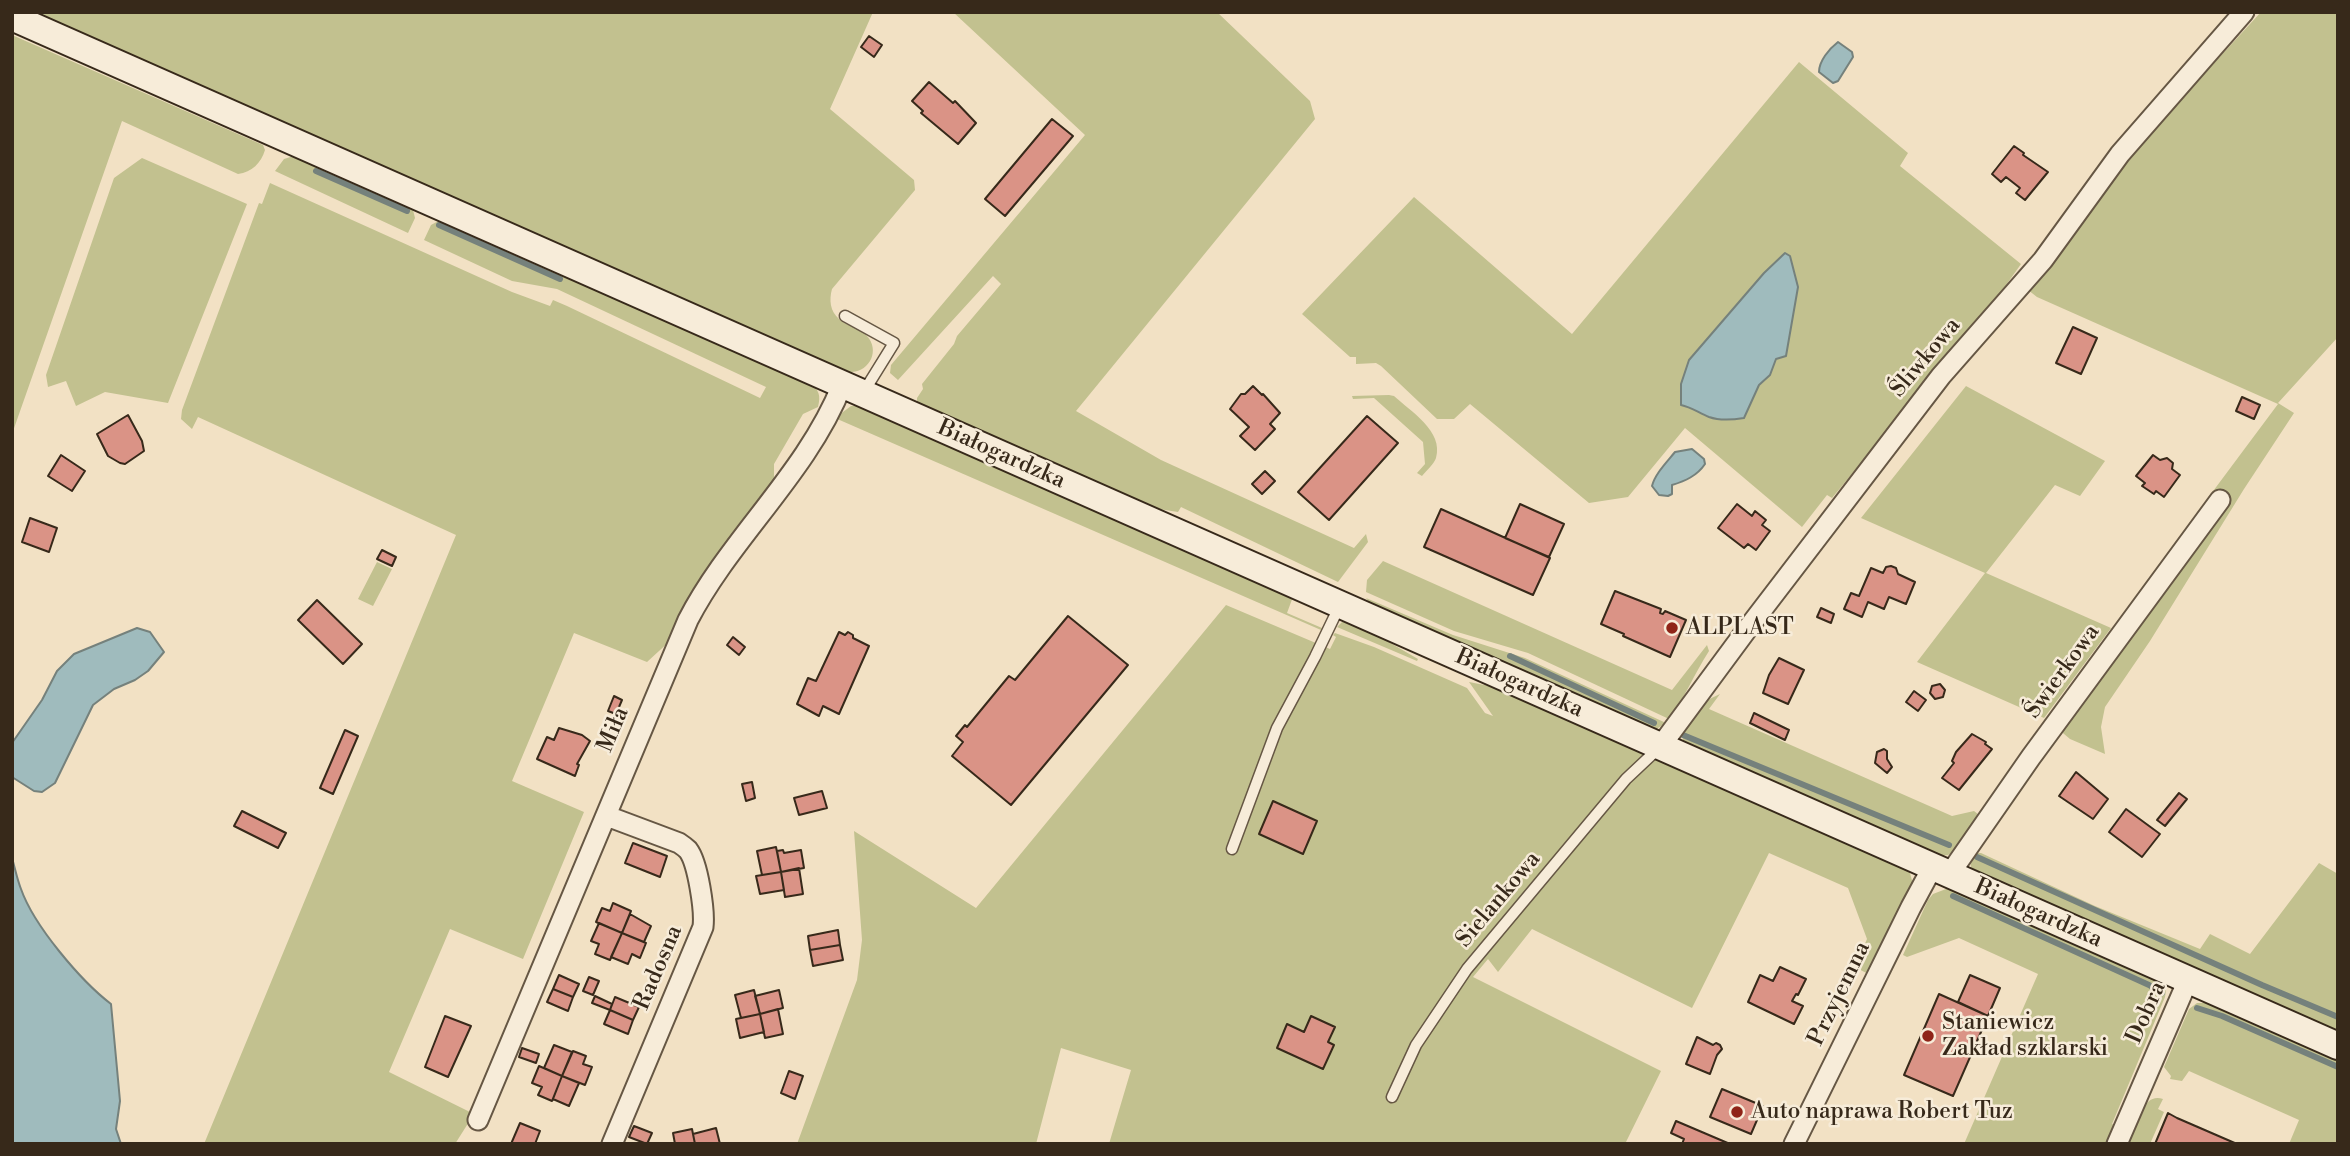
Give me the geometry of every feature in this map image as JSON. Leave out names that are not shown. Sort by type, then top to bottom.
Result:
[{"type":"main road","name":"Białogardzka","points":[[12,17],[2338,1046]]},
{"type":"street","name":"Śliwkowa","points":[[1660,747],[1941,376],[2043,260],[2120,154],[2244,12]]},
{"type":"street","name":"Miła","points":[[478,1120],[672,657],[703,592],[853,389]]},
{"type":"street","name":"Świerkowa","points":[[1940,871],[2031,757],[2220,500]]},
{"type":"street","name":"Radosna","points":[[607,816],[679,843],[688,850],[693,861],[704,917],[703,927],[612,1144]]},
{"type":"street","name":"Przyjemna","points":[[1794,1144],[1911,906],[1940,871]]},
{"type":"street","name":"Dobra","points":[[2117,1144],[2188,980]]},
{"type":"lane","points":[[845,316],[894,343],[853,389]]},
{"type":"lane","points":[[1231,849],[1277,728],[1340,604]]},
{"type":"lane","name":"Sielankowa","points":[[1392,1097],[1416,1045],[1466,969],[1626,779],[1660,747]]},
{"type":"shaded area","points":[[26,12],[873,12],[830,109],[914,180],[915,190],[832,289],[832,309],[842,322],[867,336],[873,347],[871,359],[858,371],[836,371]]},
{"type":"shaded area","points":[[953,12],[1217,12],[1310,101],[1315,119],[1076,411],[1161,460],[1354,548],[1366,534],[1368,542],[1338,582],[1181,507],[1178,512],[1140,506],[917,404],[917,398],[923,389],[922,384],[954,344],[957,336],[1001,284],[993,276],[898,380],[890,373],[891,365],[1085,135]]},
{"type":"shaded area","points":[[2261,12],[2338,12],[2338,337],[2278,403],[2294,413],[2150,641],[2105,707],[2101,727],[2105,754],[2070,739],[2057,728],[2200,518],[2196,514],[2278,404],[2037,297],[2028,290],[2125,160]]},
{"type":"shaded area","points":[[12,35],[263,145],[265,150],[255,166],[238,174],[122,121],[12,434]]},
{"type":"shaded area","points":[[1799,62],[1908,153],[1900,166],[2021,264],[1994,302],[1832,498],[1827,495],[1802,527],[1685,428],[1628,497],[1589,503],[1470,404],[1454,419],[1437,419],[1381,366],[1376,363],[1356,364],[1356,357],[1350,357],[1302,314],[1414,197],[1572,334]]},
{"type":"shaded area","points":[[297,155],[411,202],[415,218],[408,233],[275,171],[284,159]]},
{"type":"shaded area","points":[[142,158],[247,204],[168,403],[105,392],[76,406],[66,381],[48,387],[46,375],[114,178]]},
{"type":"shaded area","points":[[270,183],[512,292],[550,306],[553,300],[567,306],[760,398],[766,387],[557,289],[512,281],[424,240],[431,225],[442,219],[810,383],[819,396],[818,407],[803,414],[774,464],[774,483],[762,500],[759,498],[696,587],[671,640],[647,662],[574,633],[512,781],[584,812],[523,959],[450,929],[389,1072],[474,1114],[455,1144],[204,1144],[456,535],[198,417],[192,429],[181,419],[182,410],[259,203],[262,204]]},
{"type":"shaded area","points":[[1966,386],[2105,461],[2080,496],[2055,485],[1986,573],[2111,628],[2044,718],[1917,662],[1985,573],[1861,518]]},
{"type":"shaded area","points":[[1352,396],[1394,396],[1424,422],[1435,439],[1436,458],[1422,476],[1417,473],[1425,464],[1423,442],[1374,398],[1353,399]]},
{"type":"shaded area","points":[[851,406],[860,406],[1294,594],[1287,613],[1322,628],[1321,630],[835,418]]},
{"type":"shaded area","points":[[1383,561],[1672,690],[1707,645],[1709,651],[1669,719],[1528,653],[1454,631],[1366,592],[1367,580]]},
{"type":"shaded area","points":[[377,562],[392,569],[373,606],[358,599]]},
{"type":"shaded area","points":[[1366,598],[1453,635],[1525,658],[1666,723],[1655,730],[1375,610]]},
{"type":"shaded area","points":[[1226,605],[1330,649],[1336,637],[1333,635],[1335,633],[1374,647],[1467,688],[1485,713],[1493,716],[1469,682],[1510,690],[1908,866],[1913,884],[1870,975],[1855,967],[1867,939],[1848,888],[1769,853],[1692,1008],[1532,929],[1498,972],[1488,959],[1473,977],[1661,1071],[1625,1144],[1109,1144],[1131,1070],[1061,1048],[1036,1144],[797,1144],[857,980],[862,940],[854,831],[976,908]]},
{"type":"shaded area","points":[[1349,619],[1418,659],[1417,661],[1337,627]]},
{"type":"shaded area","points":[[1720,694],[1709,709],[1952,816],[1974,811],[1979,815],[1954,851],[1940,856],[1689,749],[1683,740],[1682,730],[1699,704]]},
{"type":"shaded area","points":[[1975,853],[1981,853],[2095,906],[2200,949],[2210,934],[2250,954],[2319,863],[2338,874],[2338,1036],[1972,870],[1969,859]]},
{"type":"shaded area","points":[[1955,889],[2159,977],[2158,981],[2166,990],[2165,997],[2112,1124],[2133,1133],[2147,1103],[2157,1098],[2163,1099],[2158,1109],[2164,1112],[2150,1144],[1964,1144],[2038,974],[1959,938],[1907,957],[1903,955],[1928,900],[1933,894]]},
{"type":"shaded area","points":[[2209,999],[2338,1056],[2338,1144],[2289,1144],[2299,1120],[2189,1071],[2182,1081],[2170,1079],[2171,1076],[2164,1067],[2189,1009],[2197,1003],[2208,1003]]},
{"type":"water","points":[[1838,42],[1852,52],[1853,57],[1838,81],[1833,83],[1819,72],[1819,68],[1825,55]]},
{"type":"water","points":[[1785,253],[1790,256],[1798,287],[1786,356],[1776,359],[1770,375],[1759,385],[1744,418],[1713,418],[1681,405],[1681,384],[1689,360],[1764,273]]},
{"type":"water","points":[[1692,449],[1704,459],[1705,464],[1698,472],[1672,485],[1672,494],[1659,495],[1652,486],[1661,469],[1675,452]]},
{"type":"water","points":[[137,628],[150,632],[164,652],[148,671],[114,689],[93,705],[55,783],[42,792],[34,791],[12,777],[12,743],[42,700],[57,671],[74,654]]},
{"type":"water","points":[[12,858],[27,904],[47,936],[73,967],[111,1004],[120,1101],[116,1129],[121,1144],[12,1144]]},
{"type":"building","points":[[869,36],[882,45],[874,57],[861,47]]},
{"type":"building","points":[[929,82],[953,103],[955,101],[976,123],[958,144],[921,113],[923,111],[912,101]]},
{"type":"building","points":[[1052,119],[1073,136],[1005,216],[985,199]]},
{"type":"building","points":[[2014,146],[2048,172],[2025,200],[2016,193],[2020,188],[2006,177],[2001,182],[1992,174]]},
{"type":"building","points":[[2073,327],[2097,338],[2081,374],[2056,363]]},
{"type":"building","points":[[1253,386],[1280,413],[1270,424],[1275,429],[1255,450],[1240,436],[1249,427],[1230,409],[1241,394],[1245,394]]},
{"type":"building","points":[[2242,397],[2260,405],[2254,419],[2236,411]]},
{"type":"building","points":[[128,415],[142,441],[144,451],[125,464],[108,456],[97,434]]},
{"type":"building","points":[[1367,416],[1398,443],[1329,520],[1298,492]]},
{"type":"building","points":[[61,455],[85,471],[72,491],[48,476]]},
{"type":"building","points":[[2153,455],[2160,460],[2167,458],[2173,463],[2172,469],[2180,475],[2164,497],[2142,486],[2145,483],[2136,476]]},
{"type":"building","points":[[1265,471],[1275,481],[1262,494],[1252,484]]},
{"type":"building","points":[[1520,504],[1564,524],[1549,557],[1505,538]]},
{"type":"building","points":[[1737,504],[1752,516],[1755,511],[1766,520],[1762,525],[1770,531],[1756,550],[1748,544],[1744,548],[1718,528]]},
{"type":"building","points":[[1441,509],[1550,558],[1533,595],[1424,547]]},
{"type":"building","points":[[30,518],[57,528],[49,552],[22,542]]},
{"type":"building","points":[[382,550],[396,557],[392,566],[377,559]]},
{"type":"building","points":[[1886,567],[1896,568],[1898,574],[1915,582],[1906,604],[1889,597],[1884,609],[1868,602],[1862,617],[1844,609],[1851,593],[1859,596],[1871,568],[1883,573]]},
{"type":"building","points":[[1615,591],[1661,609],[1660,613],[1665,611],[1686,620],[1670,657],[1601,624]]},
{"type":"building","points":[[317,600],[362,644],[343,664],[298,620]]},
{"type":"building","points":[[1821,608],[1834,614],[1831,623],[1817,617]]},
{"type":"building","points":[[1068,616],[1128,665],[1011,805],[952,756],[963,742],[956,736],[965,725],[967,727],[1009,676],[1015,680]]},
{"type":"building","points":[[839,632],[845,635],[848,632],[853,638],[869,646],[839,714],[823,706],[819,716],[797,704],[808,678],[816,681]]},
{"type":"building","points":[[733,637],[745,647],[739,655],[727,645]]},
{"type":"building","points":[[1779,658],[1804,670],[1788,704],[1763,693]]},
{"type":"building","points":[[1940,684],[1945,690],[1943,697],[1935,699],[1930,693],[1932,686]]},
{"type":"building","points":[[1914,691],[1926,700],[1918,711],[1906,702]]},
{"type":"building","points":[[614,696],[622,700],[616,714],[608,711]]},
{"type":"building","points":[[1754,713],[1789,730],[1785,740],[1750,723]]},
{"type":"building","points":[[559,728],[582,735],[590,741],[577,764],[579,765],[575,776],[537,759],[547,737],[554,740]]},
{"type":"building","points":[[345,730],[358,736],[333,794],[320,788]]},
{"type":"building","points":[[1972,734],[1992,749],[1959,790],[1942,778],[1954,763],[1952,761],[1956,752]]},
{"type":"building","points":[[1884,749],[1892,767],[1887,773],[1875,763],[1877,752]]},
{"type":"building","points":[[2076,772],[2108,799],[2093,819],[2059,796]]},
{"type":"building","points":[[752,782],[755,798],[746,801],[742,784]]},
{"type":"building","points":[[822,791],[827,808],[799,815],[794,798]]},
{"type":"building","points":[[2179,793],[2187,799],[2165,826],[2157,820]]},
{"type":"building","points":[[1273,801],[1317,821],[1303,854],[1259,834]]},
{"type":"building","points":[[2126,809],[2160,834],[2142,857],[2109,832]]},
{"type":"building","points":[[242,811],[286,833],[278,848],[234,826]]},
{"type":"building","points":[[633,843],[667,856],[660,877],[625,863]]},
{"type":"building","points":[[776,847],[781,872],[762,875],[757,851]]},
{"type":"building","points":[[783,850],[784,853],[801,850],[804,868],[781,872],[777,851]]},
{"type":"building","points":[[799,868],[803,894],[785,897],[781,872]]},
{"type":"building","points":[[781,872],[784,890],[760,894],[756,876]]},
{"type":"building","points":[[613,903],[631,911],[622,933],[596,922],[602,908],[610,911]]},
{"type":"building","points":[[630,914],[651,926],[644,942],[622,933]]},
{"type":"building","points":[[599,923],[622,933],[610,960],[595,954],[599,944],[591,941]]},
{"type":"building","points":[[838,930],[840,945],[810,950],[808,936]]},
{"type":"building","points":[[622,933],[646,943],[640,958],[632,954],[628,964],[611,957]]},
{"type":"building","points":[[840,945],[843,960],[813,966],[810,950]]},
{"type":"building","points":[[1780,967],[1806,979],[1792,1001],[1803,1006],[1794,1024],[1748,1002],[1760,975],[1773,981]]},
{"type":"building","points":[[559,975],[579,984],[573,997],[553,989]]},
{"type":"building","points":[[1970,975],[2000,988],[1988,1016],[1958,1002]]},
{"type":"building","points":[[589,977],[599,981],[593,995],[583,991]]},
{"type":"building","points":[[553,989],[573,997],[568,1011],[547,1002]]},
{"type":"building","points":[[754,990],[760,1014],[741,1018],[735,995]]},
{"type":"building","points":[[779,990],[783,1008],[760,1014],[755,996]]},
{"type":"building","points":[[1939,994],[1988,1016],[1953,1096],[1904,1075]]},
{"type":"building","points":[[595,996],[612,1004],[610,1010],[592,1003]]},
{"type":"building","points":[[615,997],[639,1007],[633,1020],[610,1010]]},
{"type":"building","points":[[778,1009],[783,1034],[765,1038],[760,1014]]},
{"type":"building","points":[[610,1010],[633,1020],[628,1034],[604,1024]]},
{"type":"building","points":[[760,1014],[764,1032],[740,1038],[736,1019]]},
{"type":"building","points":[[445,1016],[471,1026],[448,1077],[425,1067]]},
{"type":"building","points":[[1311,1016],[1335,1027],[1328,1042],[1334,1045],[1323,1069],[1277,1048],[1287,1024],[1304,1032]]},
{"type":"building","points":[[1697,1037],[1713,1045],[1716,1043],[1722,1049],[1710,1074],[1686,1064]]},
{"type":"building","points":[[554,1045],[572,1052],[562,1076],[544,1068]]},
{"type":"building","points":[[522,1048],[539,1054],[536,1063],[519,1057]]},
{"type":"building","points":[[573,1051],[586,1056],[583,1064],[592,1067],[585,1085],[562,1076]]},
{"type":"building","points":[[539,1066],[562,1076],[552,1101],[538,1095],[542,1087],[532,1083]]},
{"type":"building","points":[[789,1071],[803,1076],[795,1099],[781,1093]]},
{"type":"building","points":[[562,1076],[579,1083],[569,1106],[553,1099]]},
{"type":"building","name":"Auto naprawa Robert Tuz","points":[[1722,1089],[1763,1106],[1751,1134],[1710,1117]]},
{"type":"building","points":[[2168,1113],[2177,1118],[2237,1144],[2155,1144]]},
{"type":"building","points":[[1676,1121],[1730,1144],[1682,1144],[1684,1139],[1671,1133]]},
{"type":"building","points":[[520,1123],[540,1131],[535,1144],[511,1144]]},
{"type":"building","points":[[634,1126],[652,1133],[647,1144],[629,1137]]},
{"type":"building","points":[[716,1128],[720,1144],[695,1144],[693,1134]]},
{"type":"building","points":[[692,1129],[695,1144],[675,1144],[673,1133]]},
{"type":"waterway","points":[[316,171],[407,211]]},
{"type":"waterway","points":[[439,225],[560,279]]},
{"type":"waterway","points":[[1510,656],[1654,723]]},
{"type":"waterway","points":[[1683,735],[1949,845]]},
{"type":"waterway","points":[[1977,857],[2338,1017]]},
{"type":"waterway","points":[[1953,896],[2162,993]]},
{"type":"waterway","points":[[2197,1008],[2222,1016],[2338,1067]]},
{"type":"place","name":"ALPLAST","points":[[1672,628]]},
{"type":"place","name":"Staniewicz Zakład szklarski","points":[[1928,1036]]},
{"type":"place","name":"Auto naprawa Robert Tuz","points":[[1737,1112]]}]
